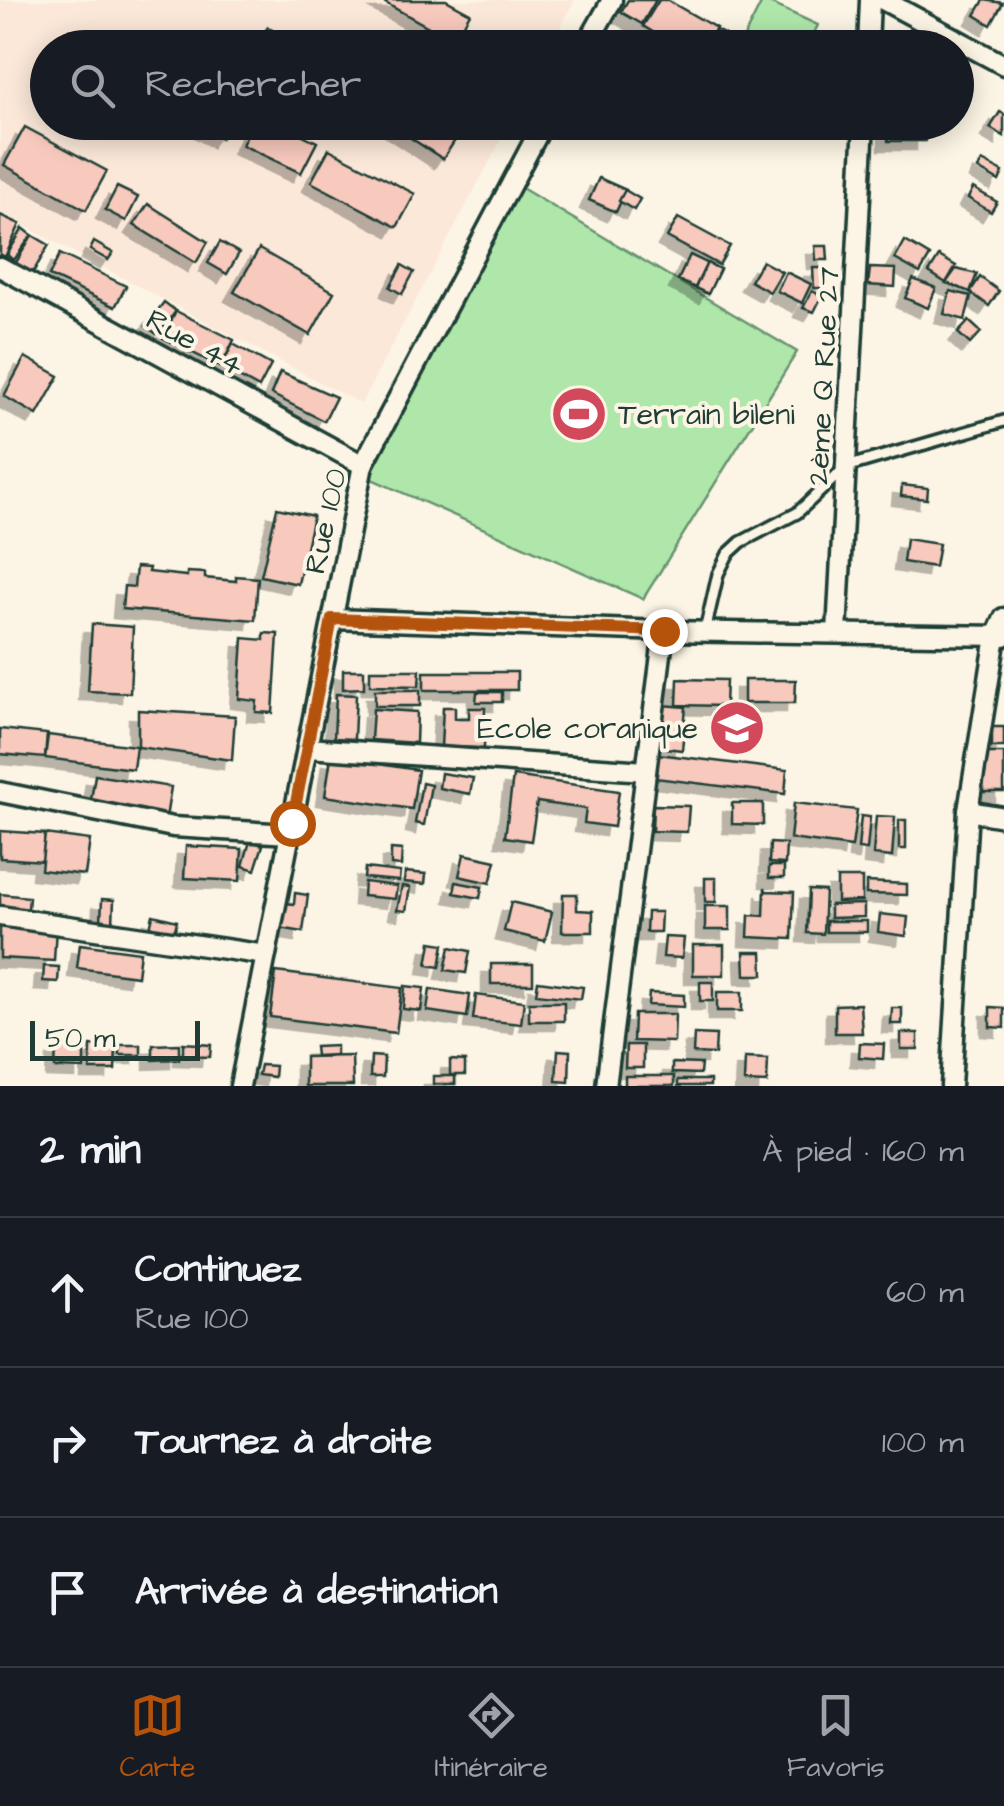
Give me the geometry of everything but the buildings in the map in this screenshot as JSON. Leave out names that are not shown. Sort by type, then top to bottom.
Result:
[{"type":"street","points":[[595,30],[612,0]]},
{"type":"street","points":[[869,30],[870,0]]},
{"type":"street","points":[[883,0],[939,30]]},
{"type":"street","points":[[974,49],[1004,65]]},
{"type":"street","name":"Rue 100","points":[[240,1086],[363,465],[535,140]]},
{"type":"street","name":"2ème Q Rue 27","points":[[838,633],[863,140]]},
{"type":"street","name":"Rue 44","points":[[0,267],[363,465]]},
{"type":"street","points":[[951,1086],[968,812],[1004,618]]},
{"type":"street","points":[[332,619],[664,631],[1000,636]]},
{"type":"street","points":[[606,1086],[664,631]]},
{"type":"street","points":[[307,748],[646,771]]},
{"type":"street","points":[[0,792],[173,827],[290,834]]},
{"type":"street","points":[[968,812],[1004,817]]},
{"type":"street","points":[[0,916],[266,955]]},
{"type":"lane","points":[[705,631],[718,574],[728,554],[741,542],[797,512],[846,467],[1004,421]]},
{"type":"shaded area","points":[[0,0],[575,0],[559,30],[30,30],[30,140],[501,140],[361,404],[0,213]]},
{"type":"green space","points":[[763,0],[818,25],[816,30],[748,30]]},
{"type":"green space","name":"Terrain bileni","points":[[520,187],[797,352],[643,599],[367,477]]},
{"type":"place","name":"Terrain bileni","points":[[579,414]]},
{"type":"place","name":"Ecole coranique","points":[[737,728]]},
{"type":"route","points":[[292,823],[332,619],[664,631]]}]
